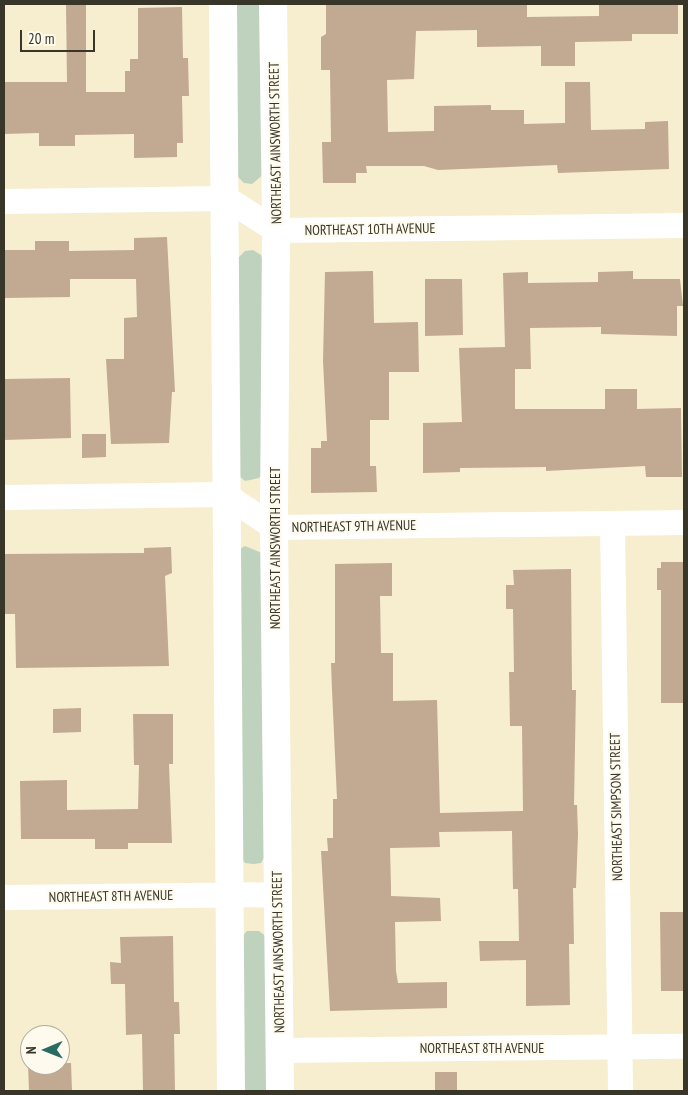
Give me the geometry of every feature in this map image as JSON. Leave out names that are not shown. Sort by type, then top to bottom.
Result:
[{"type":"street","points":[[224,4],[226,198],[224,494],[231,1091]]},
{"type":"street","name":"NORTHEAST AINSWORTH STREET","points":[[273,4],[276,230],[274,527],[280,1091]]},
{"type":"street","points":[[4,201],[226,198],[276,230]]},
{"type":"street","name":"NORTHEAST 10TH AVENUE","points":[[276,230],[684,225]]},
{"type":"street","points":[[4,497],[224,494]]},
{"type":"street","name":"NORTHEAST 9TH AVENUE","points":[[224,494],[274,527],[684,522]]},
{"type":"street","name":"NORTHEAST SIMPSON STREET","points":[[612,523],[620,1091]]},
{"type":"street","name":"NORTHEAST 8TH AVENUE","points":[[4,897],[278,894]]},
{"type":"street","name":"NORTHEAST 8TH AVENUE","points":[[280,1050],[684,1046]]},
{"type":"green space","points":[[235,4],[262,4],[264,174],[252,184],[244,183],[238,177],[237,168]]},
{"type":"green space","points":[[253,250],[261,255],[263,262],[264,470],[259,478],[245,481],[238,475],[235,261],[245,251]]},
{"type":"green space","points":[[245,546],[262,553],[266,854],[261,863],[253,864],[245,863],[239,855],[238,550]]},
{"type":"green space","points":[[247,931],[259,931],[267,937],[268,1091],[241,1091],[240,939]]},
{"type":"building","points":[[66,4],[86,4],[86,92],[125,92],[125,71],[130,71],[130,59],[138,59],[138,8],[182,7],[183,58],[188,58],[189,96],[182,96],[183,143],[177,143],[177,157],[134,158],[134,134],[75,135],[75,146],[39,146],[39,133],[4,134],[4,82],[67,82]]},
{"type":"building","points":[[326,4],[527,4],[527,17],[599,16],[599,4],[678,4],[678,34],[632,34],[632,41],[575,42],[575,66],[541,66],[541,46],[477,47],[477,30],[416,31],[414,79],[387,80],[388,132],[434,131],[434,106],[491,105],[491,110],[524,110],[524,124],[565,123],[565,82],[590,82],[591,130],[645,129],[645,122],[668,121],[669,169],[558,173],[557,165],[438,170],[424,166],[366,166],[367,173],[356,173],[356,183],[323,183],[322,142],[331,142],[330,70],[321,70],[321,37],[326,34]]},
{"type":"building","points":[[167,237],[175,392],[172,392],[169,443],[111,444],[106,359],[124,359],[124,318],[137,317],[136,279],[70,279],[70,297],[4,298],[4,250],[35,250],[35,241],[69,241],[69,251],[134,250],[134,238]]},
{"type":"building","points":[[373,271],[374,323],[418,322],[419,372],[389,372],[389,420],[370,420],[370,466],[376,466],[377,492],[311,493],[311,448],[321,448],[321,441],[327,441],[323,361],[325,272]]},
{"type":"building","points":[[633,271],[633,279],[680,279],[683,306],[677,306],[677,336],[601,334],[601,327],[530,328],[531,369],[515,369],[515,409],[605,409],[605,389],[637,389],[637,409],[681,408],[682,477],[646,477],[645,466],[546,471],[546,467],[460,468],[460,472],[423,473],[423,423],[462,422],[459,348],[505,347],[503,273],[528,272],[528,283],[598,282],[598,272]]},
{"type":"building","points":[[425,279],[462,279],[463,335],[425,336]]},
{"type":"building","points":[[70,378],[71,438],[4,440],[4,379]]},
{"type":"building","points":[[82,434],[106,434],[106,457],[82,458]]},
{"type":"building","points":[[171,547],[172,573],[165,576],[169,666],[16,668],[15,614],[4,614],[4,554],[144,553],[144,548]]},
{"type":"building","points":[[661,562],[684,562],[684,703],[661,703],[661,590],[657,590],[657,568],[661,568]]},
{"type":"building","points":[[392,563],[392,596],[380,596],[381,653],[393,653],[393,701],[437,700],[440,813],[523,811],[522,726],[510,726],[509,672],[514,672],[513,609],[506,609],[506,585],[514,585],[513,570],[571,569],[572,690],[576,690],[574,805],[577,805],[578,834],[576,888],[573,888],[574,944],[569,944],[570,1005],[526,1006],[526,960],[480,961],[479,941],[519,941],[518,889],[513,889],[512,831],[439,832],[440,847],[390,848],[391,896],[440,898],[441,921],[395,922],[396,971],[398,983],[447,982],[447,1008],[330,1011],[321,851],[328,851],[327,838],[333,838],[333,799],[337,799],[331,663],[335,663],[335,564]]},
{"type":"building","points":[[81,708],[81,732],[53,733],[53,709]]},
{"type":"building","points":[[133,714],[173,714],[173,764],[169,764],[172,843],[128,843],[128,849],[95,849],[95,839],[21,839],[20,781],[67,780],[67,810],[138,809],[139,765],[134,765]]},
{"type":"building","points":[[660,912],[684,912],[684,991],[661,991]]},
{"type":"building","points":[[173,936],[174,1002],[179,1002],[180,1034],[174,1034],[175,1091],[143,1091],[142,1034],[126,1035],[125,984],[111,984],[110,962],[121,963],[120,937]]},
{"type":"building","points":[[70,1063],[72,1091],[29,1091],[28,1075],[70,1075]]},
{"type":"building","points":[[435,1072],[457,1072],[457,1091],[435,1091]]}]
